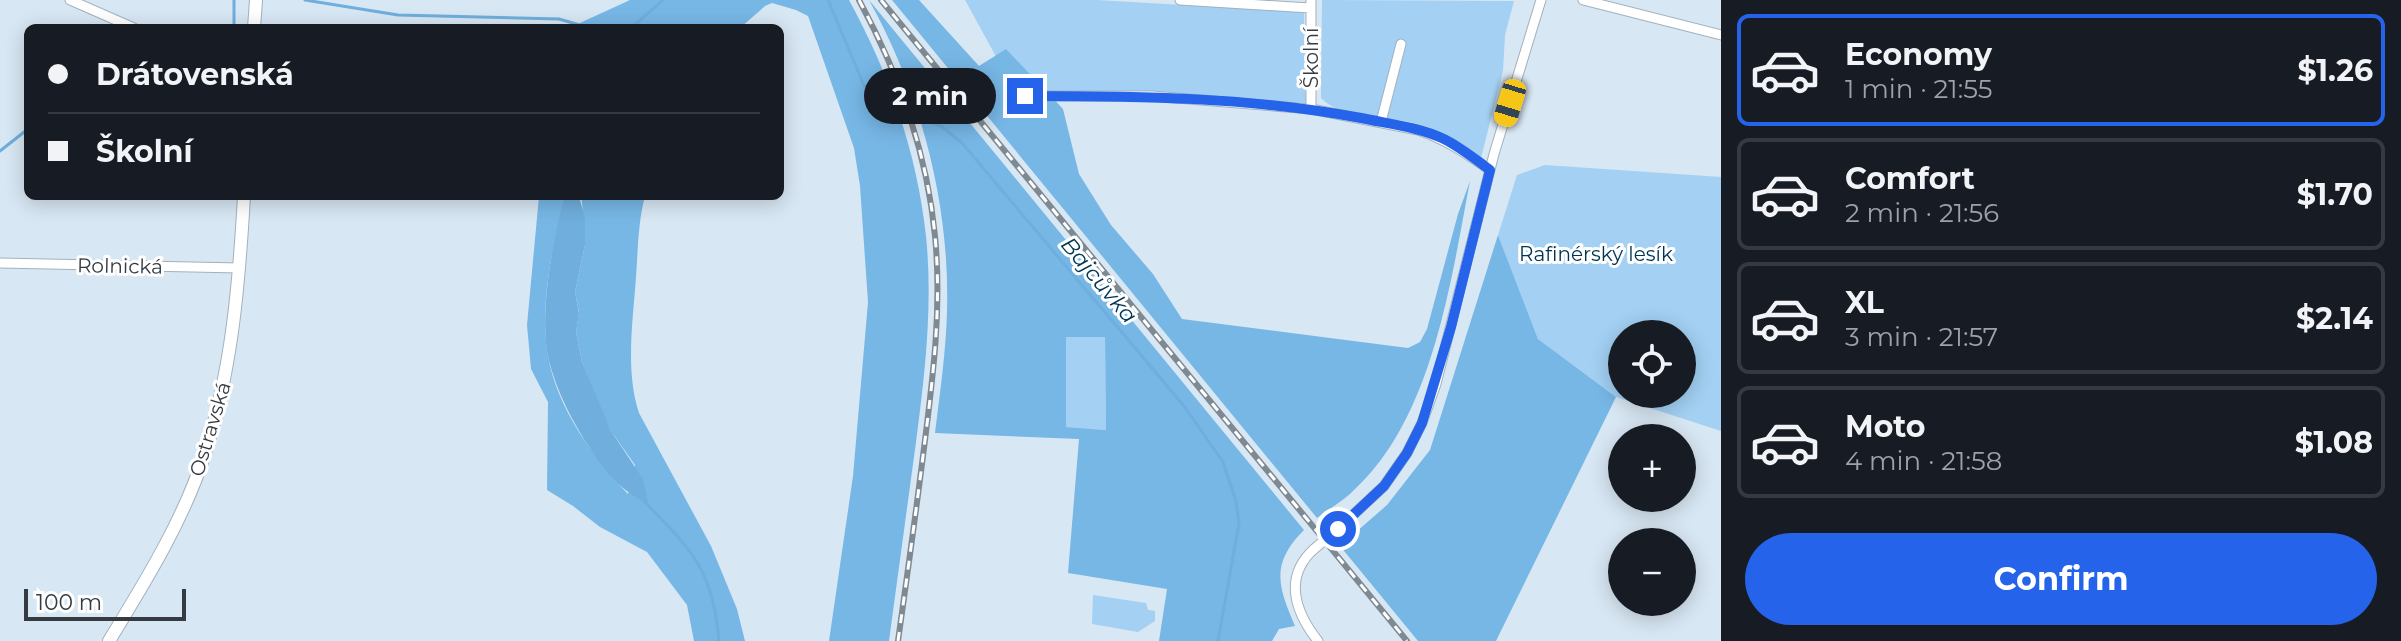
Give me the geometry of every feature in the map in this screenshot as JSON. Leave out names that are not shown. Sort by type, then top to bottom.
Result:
[{"type":"main road","points":[[254,24],[256,0]]},
{"type":"main road","name":"Ostravská","points":[[109,641],[166,543],[204,458],[228,368],[240,268],[244,200]]},
{"type":"street","points":[[70,0],[125,24]]},
{"type":"street","points":[[1180,0],[1311,4]]},
{"type":"street","points":[[1318,641],[1301,617],[1294,586],[1297,569],[1314,549],[1384,486],[1407,453],[1422,423],[1451,327],[1490,170],[1541,0]]},
{"type":"street","points":[[1583,0],[1721,35]]},
{"type":"street","name":"Školní","points":[[1311,4],[1311,109]]},
{"type":"street","points":[[1381,122],[1401,44]]},
{"type":"street","name":"Školní","points":[[1025,96],[1152,96],[1311,109],[1418,130],[1447,141],[1490,170]]},
{"type":"street","name":"Rolnická","points":[[0,263],[240,268]]},
{"type":"green space","points":[[965,0],[1097,0],[1304,12],[1306,103],[1135,92],[1016,93]]},
{"type":"green space","points":[[1322,0],[1514,1],[1505,35],[1503,71],[1481,158],[1453,139],[1429,128],[1342,111],[1321,98]]},
{"type":"green space","name":"Rafinérský lesík","points":[[1545,165],[1721,177],[1721,431],[1650,408],[1696,408],[1696,320],[1608,320],[1608,391],[1538,339],[1498,235],[1517,175]]},
{"type":"green space","points":[[1066,336],[1105,337],[1106,430],[1066,427]]},
{"type":"green space","points":[[1093,595],[1146,603],[1148,610],[1155,611],[1155,621],[1138,632],[1092,624]]},
{"type":"shaded area","points":[[630,0],[849,0],[877,56],[899,114],[916,174],[928,262],[927,339],[922,390],[889,641],[829,641],[853,476],[868,302],[860,186],[854,148],[808,16],[772,3],[745,24],[578,24]]},
{"type":"shaded area","points":[[869,0],[1304,530],[1286,554],[1280,576],[1284,599],[1295,626],[1279,629],[1272,641],[1159,641],[1167,589],[1068,573],[1079,439],[935,433],[946,326],[947,270],[943,230],[929,150],[904,73]],"holes":[[[1066,337],[1105,337],[1106,430],[1066,427]]]},
{"type":"shaded area","points":[[892,0],[919,0],[979,66],[1006,49],[1063,109],[1079,174],[1111,225],[1153,274],[1182,319],[1408,348],[1420,342],[1427,329],[1470,181],[1446,303],[1421,385],[1404,424],[1382,458],[1352,492],[1317,518]]},
{"type":"shaded area","points":[[539,200],[563,200],[546,296],[548,356],[559,394],[578,431],[628,494],[635,465],[611,431],[582,362],[576,332],[579,312],[575,292],[585,245],[581,200],[644,200],[632,328],[631,363],[635,397],[639,413],[711,546],[737,609],[745,641],[694,641],[687,605],[647,552],[600,527],[547,490],[548,402],[531,369],[527,325]]},
{"type":"shaded area","points":[[563,200],[580,200],[585,219],[585,245],[575,292],[579,313],[576,332],[582,362],[611,431],[643,479],[648,503],[622,487],[609,474],[578,429],[556,384],[549,361],[545,322],[552,256]]},
{"type":"shaded area","points":[[1498,235],[1538,339],[1608,391],[1608,408],[1611,408],[1496,641],[1418,641],[1340,546],[1387,505],[1430,450]]},
{"type":"waterway","points":[[234,0],[234,24]]},
{"type":"waterway","name":"Bajcůvka","points":[[305,0],[398,15],[559,19],[576,24]]},
{"type":"waterway","name":"Bajcůvka","points":[[636,24],[663,0]]},
{"type":"waterway","name":"Bajcůvka","points":[[828,0],[865,88],[877,103],[941,126],[962,143],[1184,406],[1223,462],[1236,501],[1239,523],[1218,641]]},
{"type":"waterway","points":[[0,151],[24,132]]},
{"type":"waterway","points":[[641,498],[686,546],[705,577],[716,616],[719,641]]},
{"type":"railway","points":[[859,0],[899,85],[918,144],[931,205],[937,263],[933,368],[898,641]]},
{"type":"railway","points":[[881,0],[1407,641]]},
{"type":"route","points":[[1025,96],[1152,96],[1311,109],[1435,135],[1490,170],[1436,384],[1422,423],[1407,453],[1384,486],[1338,529]]}]
